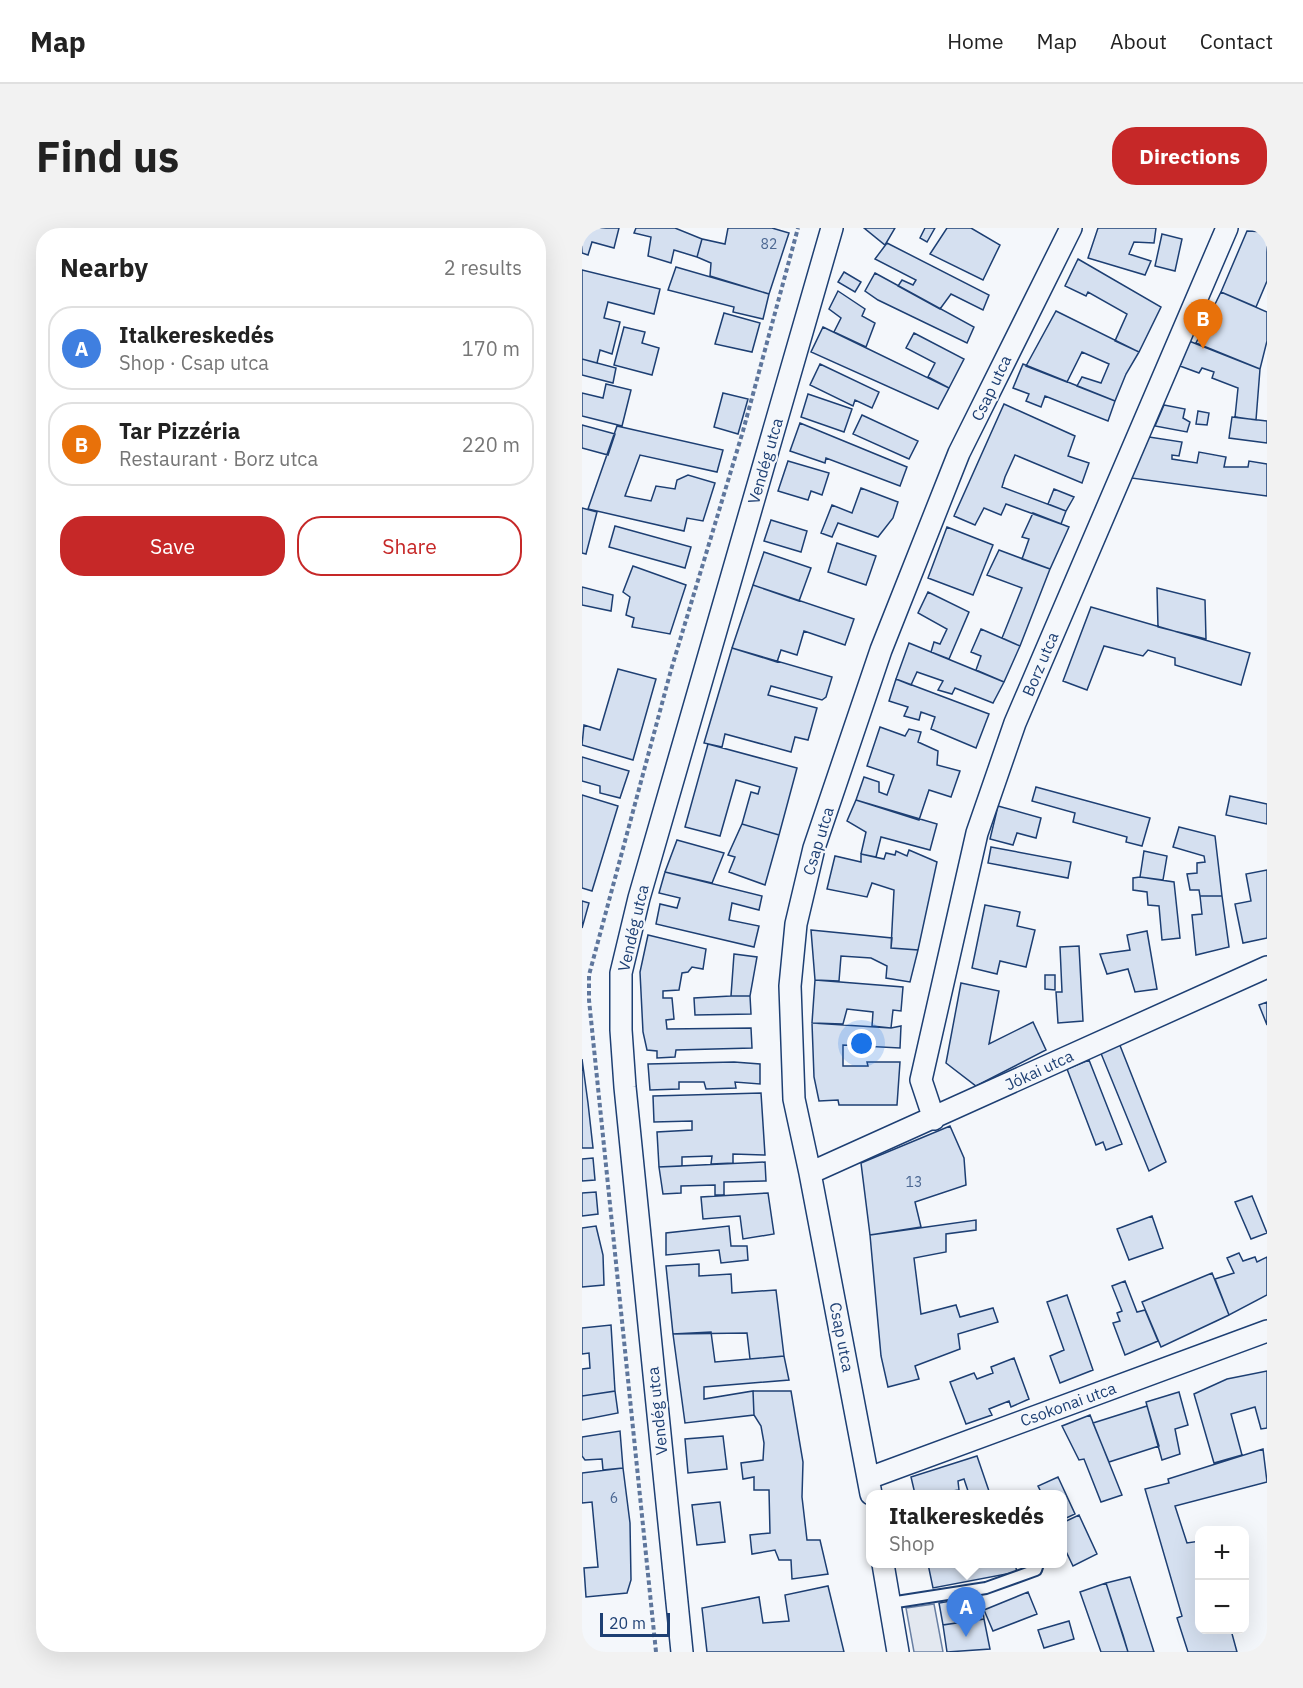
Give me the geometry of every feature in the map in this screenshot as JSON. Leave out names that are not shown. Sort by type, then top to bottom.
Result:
[{"type":"street","name":"Vendég utca","points":[[682,1652],[625,1088],[621,973],[639,898],[832,228]]},
{"type":"street","name":"Csap utca","points":[[870,1486],[794,1099],[790,986],[795,924],[814,848],[881,650],[959,453],[1071,228]]},
{"type":"street","name":"Borz utca","points":[[934,1119],[921,1080],[977,833],[1015,723],[1227,228]]},
{"type":"street","name":"Jókai utca","points":[[810,1173],[1267,967]]},
{"type":"street","name":"Csokonai utca","points":[[870,1486],[1266,1330]]},
{"type":"street","points":[[884,1568],[898,1652]]},
{"type":"lane","points":[[890,1603],[986,1588],[1037,1568]]},
{"type":"path","points":[[656,1652],[590,1012],[589,975],[668,681],[743,430],[798,228]]},
{"type":"shaded area","points":[[934,1604],[943,1652],[914,1652],[906,1608]]},
{"type":"building","points":[[582,228],[619,228],[614,248],[592,242],[588,255],[582,253]]},
{"type":"building","points":[[636,228],[675,228],[702,239],[697,257],[674,250],[671,263],[648,256],[651,237],[634,233]]},
{"type":"building","points":[[728,228],[772,228],[789,233],[769,294],[710,276],[711,263],[697,257],[702,239],[725,244]]},
{"type":"building","points":[[864,228],[895,228],[885,245]]},
{"type":"building","points":[[925,228],[935,228],[927,242],[920,238]]},
{"type":"building","points":[[947,228],[971,228],[1000,245],[983,280],[930,254]]},
{"type":"building","points":[[1098,228],[1156,228],[1154,243],[1134,242],[1129,254],[1151,261],[1145,275],[1088,258]]},
{"type":"building","points":[[1247,231],[1267,232],[1267,281],[1256,307],[1221,292]]},
{"type":"building","points":[[1162,234],[1182,239],[1175,271],[1155,266]]},
{"type":"building","points":[[887,243],[989,295],[983,310],[951,294],[940,309],[898,286],[902,280],[913,285],[916,280],[875,259]]},
{"type":"building","points":[[1078,259],[1161,307],[1139,352],[1115,341],[1127,314],[1088,292],[1086,296],[1065,286]]},
{"type":"building","points":[[676,267],[769,294],[763,319],[733,312],[734,307],[668,290]]},
{"type":"building","points":[[582,270],[660,289],[654,314],[608,302],[604,318],[620,322],[612,354],[600,350],[597,363],[582,359]]},
{"type":"building","points":[[844,272],[861,282],[855,292],[838,282]]},
{"type":"building","points":[[875,273],[974,327],[967,343],[878,300],[865,291]]},
{"type":"building","points":[[838,291],[865,309],[862,316],[875,323],[866,347],[834,332],[841,318],[829,309]]},
{"type":"building","points":[[1221,292],[1267,312],[1267,341],[1260,369],[1196,343]]},
{"type":"building","points":[[1056,311],[1139,352],[1126,374],[1115,401],[1077,386],[1082,377],[1101,383],[1109,364],[1082,352],[1067,382],[1026,366]]},
{"type":"building","points":[[724,313],[760,323],[752,352],[715,344]]},
{"type":"building","points":[[624,327],[645,332],[642,343],[659,348],[652,375],[614,365]]},
{"type":"building","points":[[823,327],[949,388],[938,409],[811,352]]},
{"type":"building","points":[[914,333],[964,359],[949,388],[928,377],[935,363],[906,348]]},
{"type":"building","points":[[1189,341],[1260,369],[1256,420],[1235,417],[1238,388],[1212,378],[1214,372],[1202,368],[1199,373],[1180,366]]},
{"type":"building","points":[[582,359],[616,368],[613,383],[582,375]]},
{"type":"building","points":[[820,364],[879,392],[872,408],[855,400],[853,406],[810,385]]},
{"type":"building","points":[[1023,364],[1115,401],[1108,421],[1045,396],[1041,407],[1026,401],[1029,394],[1013,388]]},
{"type":"building","points":[[606,384],[631,390],[622,426],[582,416],[582,393],[603,398]]},
{"type":"building","points":[[723,393],[748,399],[738,434],[714,427]]},
{"type":"building","points":[[808,394],[852,409],[844,432],[801,417]]},
{"type":"building","points":[[1004,404],[1075,436],[1068,456],[1089,463],[1082,483],[1015,455],[1002,487],[1066,511],[1061,524],[1006,504],[1001,515],[984,508],[975,525],[954,516]]},
{"type":"building","points":[[1164,405],[1185,409],[1183,418],[1190,422],[1187,432],[1155,426]]},
{"type":"building","points":[[1198,411],[1209,413],[1207,425],[1196,424]]},
{"type":"building","points":[[862,415],[918,441],[909,459],[853,434]]},
{"type":"building","points":[[1232,417],[1267,421],[1267,443],[1229,438]]},
{"type":"building","points":[[800,423],[907,467],[900,486],[826,458],[825,463],[790,451]]},
{"type":"building","points":[[582,425],[615,434],[608,455],[582,448]]},
{"type":"building","points":[[617,426],[723,450],[717,472],[640,455],[625,496],[651,501],[656,486],[675,489],[677,480],[688,475],[715,483],[703,521],[687,518],[684,531],[588,509]]},
{"type":"building","points":[[1149,437],[1182,442],[1179,456],[1172,455],[1172,459],[1197,463],[1199,452],[1226,457],[1224,467],[1248,467],[1249,461],[1267,464],[1267,496],[1131,478]]},
{"type":"building","points":[[788,461],[829,473],[822,495],[811,491],[808,500],[778,491]]},
{"type":"building","points":[[861,488],[898,502],[893,518],[878,537],[838,523],[832,537],[821,533],[832,505],[852,513]]},
{"type":"building","points":[[1054,489],[1074,497],[1066,511],[1048,504]]},
{"type":"building","points":[[582,508],[597,512],[586,554],[582,553]]},
{"type":"building","points":[[1033,513],[1069,527],[1050,569],[1022,559],[1029,539],[1022,537]]},
{"type":"building","points":[[771,520],[807,531],[801,552],[764,541]]},
{"type":"building","points":[[615,526],[691,547],[685,568],[609,547]]},
{"type":"building","points":[[947,527],[993,545],[973,595],[928,578]]},
{"type":"building","points":[[837,543],[876,556],[866,585],[828,572]]},
{"type":"building","points":[[999,550],[1050,569],[1020,646],[1002,638],[1022,588],[987,575]]},
{"type":"building","points":[[764,552],[811,568],[799,601],[753,585]]},
{"type":"building","points":[[633,566],[686,585],[670,634],[632,627],[634,618],[626,615],[630,597],[623,592]]},
{"type":"building","points":[[753,585],[854,619],[845,645],[804,631],[797,655],[781,650],[777,662],[732,648]]},
{"type":"building","points":[[582,587],[613,595],[611,611],[582,605]]},
{"type":"building","points":[[1157,588],[1205,600],[1206,639],[1158,627]]},
{"type":"building","points":[[928,592],[969,612],[949,659],[931,652],[934,642],[940,644],[947,629],[918,613]]},
{"type":"building","points":[[1091,607],[1250,653],[1241,685],[1175,665],[1175,658],[1148,650],[1143,656],[1104,646],[1087,690],[1063,681]]},
{"type":"building","points":[[981,629],[1020,646],[1004,682],[976,670],[981,656],[971,652]]},
{"type":"building","points":[[909,643],[1004,682],[993,703],[955,688],[952,694],[938,690],[943,681],[917,672],[911,685],[896,679]]},
{"type":"building","points":[[732,648],[832,677],[826,697],[822,700],[771,686],[768,695],[817,708],[808,740],[795,737],[791,752],[725,734],[722,747],[704,743]]},
{"type":"building","points":[[618,669],[656,679],[633,760],[582,745],[584,725],[600,730]]},
{"type":"building","points":[[896,679],[989,714],[976,748],[931,729],[935,717],[921,712],[919,720],[904,716],[908,707],[889,701]]},
{"type":"building","points":[[880,727],[905,736],[909,729],[921,732],[918,742],[938,751],[937,765],[960,771],[951,797],[929,790],[919,820],[856,800],[864,777],[879,782],[879,792],[887,795],[894,775],[867,766]]},
{"type":"building","points":[[708,744],[797,768],[779,835],[742,824],[751,792],[758,794],[760,787],[736,780],[720,836],[685,827]]},
{"type":"building","points":[[582,757],[629,771],[620,798],[600,793],[600,786],[582,781]]},
{"type":"building","points":[[1036,787],[1150,818],[1142,846],[1126,842],[1127,837],[1073,822],[1075,813],[1032,801]]},
{"type":"building","points":[[582,795],[618,806],[592,891],[582,888]]},
{"type":"building","points":[[1230,796],[1267,804],[1267,824],[1226,815]]},
{"type":"building","points":[[856,800],[937,824],[930,850],[881,837],[876,857],[861,854],[866,832],[847,821]]},
{"type":"building","points":[[998,806],[1041,818],[1036,838],[1017,833],[1013,845],[990,839]]},
{"type":"building","points":[[742,824],[779,835],[765,885],[729,872],[735,857],[728,855]]},
{"type":"building","points":[[1179,827],[1215,836],[1222,896],[1200,896],[1199,890],[1190,890],[1187,874],[1197,873],[1197,863],[1205,862],[1204,856],[1173,847]]},
{"type":"building","points":[[677,840],[724,853],[712,883],[665,872]]},
{"type":"building","points":[[991,847],[1071,862],[1068,878],[988,863]]},
{"type":"building","points":[[909,850],[937,862],[918,950],[891,948],[894,890],[872,883],[867,897],[827,889],[835,856],[861,862],[861,854],[884,859],[886,853],[895,855],[896,851],[907,856]]},
{"type":"building","points":[[1144,851],[1167,856],[1163,880],[1140,877]]},
{"type":"building","points":[[1267,870],[1267,938],[1243,943],[1235,904],[1251,901],[1246,874]]},
{"type":"building","points":[[665,872],[762,896],[759,910],[732,903],[729,920],[759,926],[754,947],[656,924],[660,904],[677,908],[680,898],[659,893]]},
{"type":"building","points":[[1133,878],[1174,882],[1180,938],[1162,940],[1159,906],[1148,905],[1147,892],[1133,890]]},
{"type":"building","points":[[1200,896],[1222,896],[1229,947],[1196,955],[1192,915],[1202,914]]},
{"type":"building","points":[[582,901],[589,903],[582,928]]},
{"type":"building","points":[[985,905],[1020,912],[1017,926],[1035,930],[1026,967],[1000,961],[997,974],[972,968]]},
{"type":"building","points":[[811,930],[892,938],[891,948],[918,950],[910,982],[886,978],[887,966],[871,958],[841,956],[839,981],[815,980]]},
{"type":"building","points":[[1147,931],[1157,989],[1135,992],[1128,969],[1107,974],[1100,954],[1130,950],[1127,935]]},
{"type":"building","points":[[648,935],[706,949],[703,969],[692,967],[688,972],[682,973],[679,990],[663,991],[663,998],[672,998],[674,1019],[666,1020],[667,1029],[751,1028],[752,1048],[676,1050],[675,1057],[657,1058],[657,1051],[647,1050],[643,1032],[640,972]]},
{"type":"building","points":[[1079,946],[1083,1021],[1058,1023],[1056,992],[1062,992],[1060,947]]},
{"type":"building","points":[[734,954],[757,957],[750,996],[731,996]]},
{"type":"building","points":[[1045,975],[1055,975],[1055,990],[1045,989]]},
{"type":"building","points":[[815,980],[903,987],[901,1011],[893,1010],[891,1028],[872,1026],[873,1012],[847,1009],[843,1024],[812,1023]]},
{"type":"building","points":[[961,983],[999,991],[989,1044],[1033,1022],[1046,1050],[976,1086],[946,1063]]},
{"type":"building","points":[[750,996],[751,1014],[695,1015],[694,998]]},
{"type":"building","points":[[1267,1002],[1267,1025],[1259,1005]]},
{"type":"building","points":[[812,1023],[891,1028],[901,1026],[900,1048],[843,1045],[843,1066],[868,1066],[867,1062],[900,1062],[897,1105],[839,1105],[838,1100],[819,1101],[814,1077]]},
{"type":"building","points":[[1119,1043],[1166,1162],[1149,1171],[1100,1051]]},
{"type":"building","points":[[582,1059],[588,1103],[593,1148],[582,1148]]},
{"type":"building","points":[[1089,1060],[1122,1144],[1106,1150],[1103,1142],[1096,1145],[1067,1069]]},
{"type":"building","points":[[734,1062],[760,1064],[760,1084],[735,1082],[736,1088],[706,1089],[704,1082],[679,1082],[679,1089],[650,1090],[648,1064]]},
{"type":"building","points":[[761,1093],[765,1155],[733,1154],[733,1163],[711,1164],[712,1156],[682,1157],[682,1166],[659,1167],[657,1132],[692,1130],[692,1121],[654,1122],[653,1096]]},
{"type":"building","points":[[950,1126],[964,1158],[966,1185],[915,1202],[921,1227],[870,1235],[861,1163]]},
{"type":"building","points":[[593,1158],[595,1180],[582,1181],[582,1159]]},
{"type":"building","points":[[765,1162],[766,1181],[724,1182],[724,1195],[715,1195],[715,1185],[681,1186],[681,1193],[663,1194],[659,1167]]},
{"type":"building","points":[[596,1192],[598,1214],[582,1216],[582,1193]]},
{"type":"building","points":[[768,1193],[774,1234],[743,1239],[740,1216],[703,1219],[701,1197]]},
{"type":"building","points":[[1252,1196],[1267,1233],[1251,1239],[1235,1202]]},
{"type":"building","points":[[1152,1216],[1163,1248],[1129,1260],[1117,1229]]},
{"type":"building","points":[[976,1220],[976,1230],[946,1234],[946,1252],[914,1258],[921,1314],[956,1305],[960,1317],[993,1308],[998,1322],[958,1334],[960,1349],[915,1366],[919,1379],[888,1387],[881,1356],[870,1235]]},
{"type":"building","points":[[596,1226],[603,1255],[604,1285],[582,1287],[582,1228]]},
{"type":"building","points":[[729,1226],[731,1246],[747,1246],[748,1260],[721,1263],[719,1250],[666,1255],[666,1233]]},
{"type":"building","points":[[1239,1253],[1243,1261],[1255,1257],[1257,1262],[1267,1257],[1267,1295],[1229,1315],[1215,1279],[1234,1273],[1227,1258]]},
{"type":"building","points":[[699,1264],[699,1276],[731,1274],[732,1293],[776,1290],[784,1356],[750,1359],[747,1333],[673,1334],[666,1266]]},
{"type":"building","points":[[1212,1273],[1229,1315],[1161,1347],[1142,1302]]},
{"type":"building","points":[[1125,1281],[1137,1312],[1145,1310],[1158,1341],[1125,1355],[1113,1323],[1120,1321],[1117,1313],[1122,1311],[1112,1286]]},
{"type":"building","points":[[1067,1295],[1093,1370],[1060,1383],[1050,1356],[1064,1350],[1047,1302]]},
{"type":"building","points":[[611,1325],[615,1391],[582,1396],[582,1369],[590,1368],[589,1353],[582,1354],[582,1328]]},
{"type":"building","points":[[711,1332],[715,1362],[784,1356],[789,1380],[704,1387],[704,1399],[753,1391],[754,1415],[685,1423],[673,1334]]},
{"type":"building","points":[[1014,1358],[1029,1399],[1011,1407],[1009,1401],[989,1409],[992,1415],[966,1424],[950,1382],[974,1373],[977,1379],[993,1373],[991,1367]]},
{"type":"building","points":[[1267,1371],[1267,1428],[1261,1429],[1255,1407],[1231,1414],[1242,1455],[1214,1463],[1194,1394],[1227,1379]]},
{"type":"building","points":[[615,1391],[618,1413],[582,1420],[582,1396]]},
{"type":"building","points":[[753,1391],[791,1391],[803,1462],[802,1497],[807,1540],[820,1540],[828,1574],[792,1579],[791,1560],[779,1560],[775,1550],[752,1554],[750,1535],[770,1533],[769,1490],[754,1490],[754,1477],[743,1479],[741,1463],[763,1460],[764,1443],[761,1426],[754,1415]]},
{"type":"building","points":[[1179,1392],[1188,1425],[1175,1429],[1180,1454],[1162,1460],[1146,1402]]},
{"type":"building","points":[[1147,1406],[1159,1446],[1109,1462],[1093,1423]]},
{"type":"building","points":[[1090,1415],[1122,1495],[1101,1502],[1084,1459],[1079,1460],[1062,1426]]},
{"type":"building","points":[[620,1431],[623,1468],[603,1470],[602,1459],[585,1460],[582,1456],[582,1437]]},
{"type":"building","points":[[723,1436],[727,1469],[688,1473],[685,1439]]},
{"type":"building","points":[[1263,1449],[1267,1482],[1175,1506],[1187,1543],[1195,1542],[1195,1634],[1232,1634],[1237,1652],[1188,1652],[1177,1618],[1182,1616],[1145,1489],[1169,1483],[1168,1479]]},
{"type":"building","points":[[977,1456],[989,1490],[968,1490],[964,1479],[958,1481],[959,1490],[914,1490],[911,1477]]},
{"type":"building","points":[[623,1468],[630,1523],[631,1580],[627,1593],[586,1597],[584,1568],[598,1567],[592,1502],[582,1503],[582,1473]]},
{"type":"building","points":[[1058,1477],[1064,1490],[1040,1490],[1038,1486]]},
{"type":"building","points":[[1067,1497],[1075,1514],[1067,1518]]},
{"type":"building","points":[[720,1502],[725,1542],[697,1545],[692,1505]]},
{"type":"building","points":[[1079,1515],[1097,1554],[1073,1566],[1067,1553],[1067,1521]]},
{"type":"building","points":[[929,1568],[1016,1568],[1017,1572],[933,1588]]},
{"type":"building","points":[[1130,1577],[1154,1652],[1128,1652],[1106,1583]]},
{"type":"building","points":[[1106,1583],[1128,1652],[1101,1652],[1080,1592]]},
{"type":"building","points":[[828,1586],[844,1652],[707,1652],[702,1608],[759,1597],[763,1623],[789,1621],[785,1595]]},
{"type":"building","points":[[1028,1592],[1037,1614],[993,1631],[984,1610]]},
{"type":"building","points":[[981,1596],[984,1619],[943,1625],[939,1603]]},
{"type":"building","points":[[984,1619],[990,1649],[947,1652],[943,1625]]},
{"type":"building","points":[[1069,1621],[1074,1639],[1044,1648],[1038,1630]]},
{"type":"place","name":"Tar Pizzéria","points":[[1203,349]]},
{"type":"place","name":"Italkereskedés","points":[[966,1637]]}]
